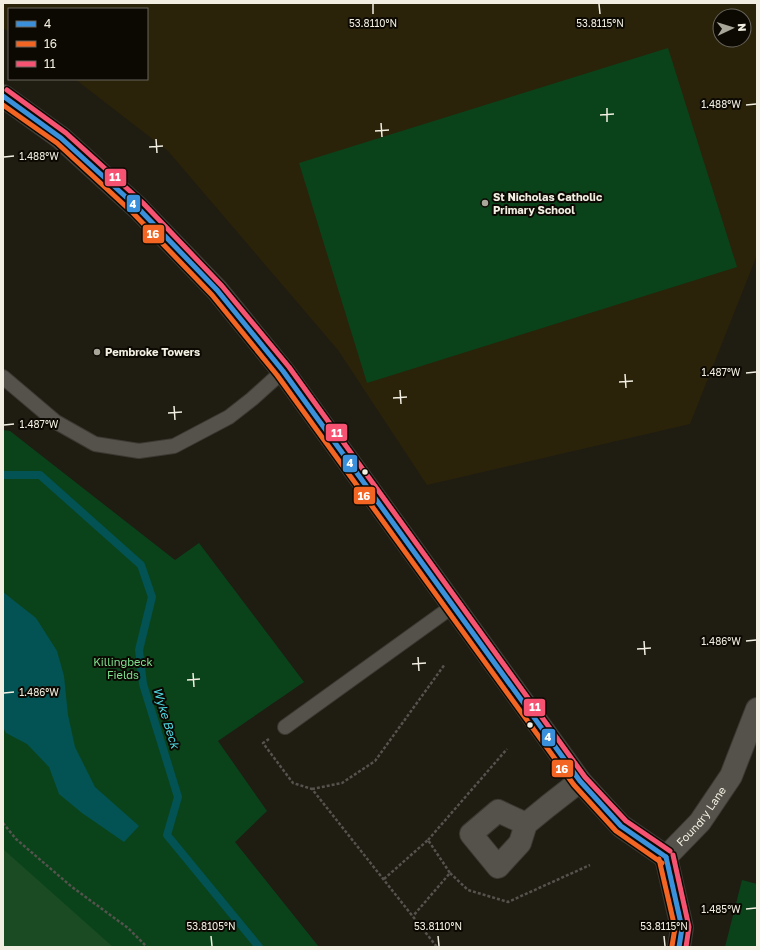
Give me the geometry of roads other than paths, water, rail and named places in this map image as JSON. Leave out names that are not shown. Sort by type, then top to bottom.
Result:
[{"type":"street","points":[[3,96],[61,138],[138,208],[217,290],[283,371],[580,781],[621,826],[666,857],[682,928],[679,947]]},
{"type":"street","name":"Foundry Lane","points":[[666,857],[700,822],[731,776],[757,709]]},
{"type":"street","points":[[526,824],[580,781]]},
{"type":"lane","points":[[3,377],[56,422],[95,444],[140,451],[174,446],[229,417],[252,399],[283,371]]},
{"type":"lane","points":[[285,727],[453,606]]},
{"type":"water","points":[[3,592],[36,618],[57,651],[64,676],[68,715],[75,747],[95,787],[139,826],[124,842],[82,813],[59,794],[49,767],[27,744],[6,733],[3,727]]},
{"type":"waterway","name":"Wyke Beck","points":[[3,475],[40,475],[141,565],[152,597],[139,650],[143,684],[178,797],[167,835],[259,947]]},
{"type":"place","name":"St Nicholas Catholic Primary School","points":[[485,203]]},
{"type":"place","name":"Pembroke Towers","points":[[97,352]]},
{"type":"park label","name":"Killingbeck Fields","points":[[123,668]]}]
